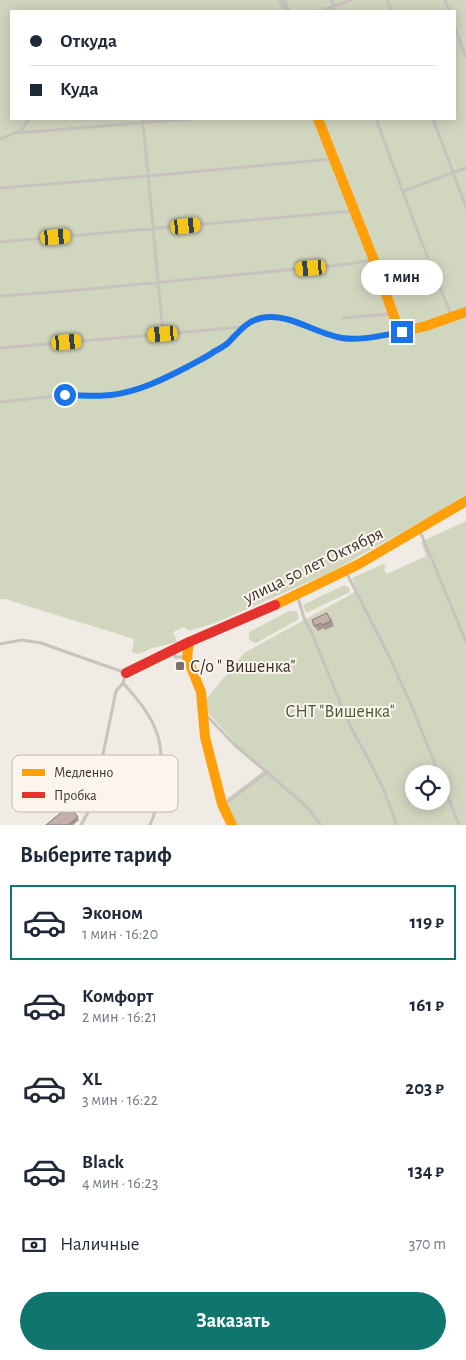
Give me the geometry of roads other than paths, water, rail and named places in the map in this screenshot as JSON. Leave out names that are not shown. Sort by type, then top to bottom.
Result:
[{"type":"street","points":[[318,120],[377,268],[398,328],[402,332],[412,330],[466,312]]},
{"type":"street","name":"улица 50 лет Октября","points":[[126,673],[175,648],[297,595],[360,564],[466,501]]},
{"type":"street","points":[[194,641],[190,656],[200,687],[205,737],[223,805],[232,825]]},
{"type":"lane","points":[[331,0],[336,10]]},
{"type":"lane","points":[[323,10],[351,0]]},
{"type":"lane","points":[[456,31],[466,57]]},
{"type":"lane","points":[[0,139],[22,130],[28,120]]},
{"type":"lane","points":[[18,132],[166,120]]},
{"type":"lane","points":[[376,120],[448,308],[451,314],[455,316]]},
{"type":"lane","points":[[433,120],[466,206]]},
{"type":"lane","points":[[143,121],[163,334]]},
{"type":"lane","points":[[0,188],[334,159]]},
{"type":"lane","points":[[403,191],[466,168]]},
{"type":"lane","points":[[0,242],[354,210]]},
{"type":"lane","points":[[0,296],[349,264],[373,260]]},
{"type":"lane","points":[[343,318],[393,314]]},
{"type":"lane","points":[[0,348],[242,327],[260,318],[273,317],[342,338],[402,332]]},
{"type":"lane","points":[[0,402],[65,395],[109,395],[127,392],[158,381],[211,354],[227,344],[242,327]]},
{"type":"lane","points":[[419,528],[466,642]]},
{"type":"lane","points":[[345,571],[395,670],[435,765]]},
{"type":"lane","points":[[297,595],[304,618],[347,719],[383,788],[397,825]]},
{"type":"lane","points":[[0,644],[22,640],[42,643],[126,673],[123,683],[116,691],[103,755]]},
{"type":"lane","points":[[175,648],[173,652],[175,657],[190,656]]},
{"type":"lane","points":[[123,683],[152,720],[160,746],[160,755]]},
{"type":"lane","points":[[202,710],[234,744],[306,806],[321,825]]},
{"type":"lane","points":[[223,805],[267,772]]},
{"type":"lane","points":[[450,802],[459,825]]},
{"type":"lane","points":[[82,825],[88,812]]},
{"type":"lane","points":[[150,825],[156,812]]},
{"type":"place","name":"С/о \" Вишенка\"","points":[[180,666]]},
{"type":"park label","name":"СНТ \"Вишенка\"","points":[[340,711]]}]
